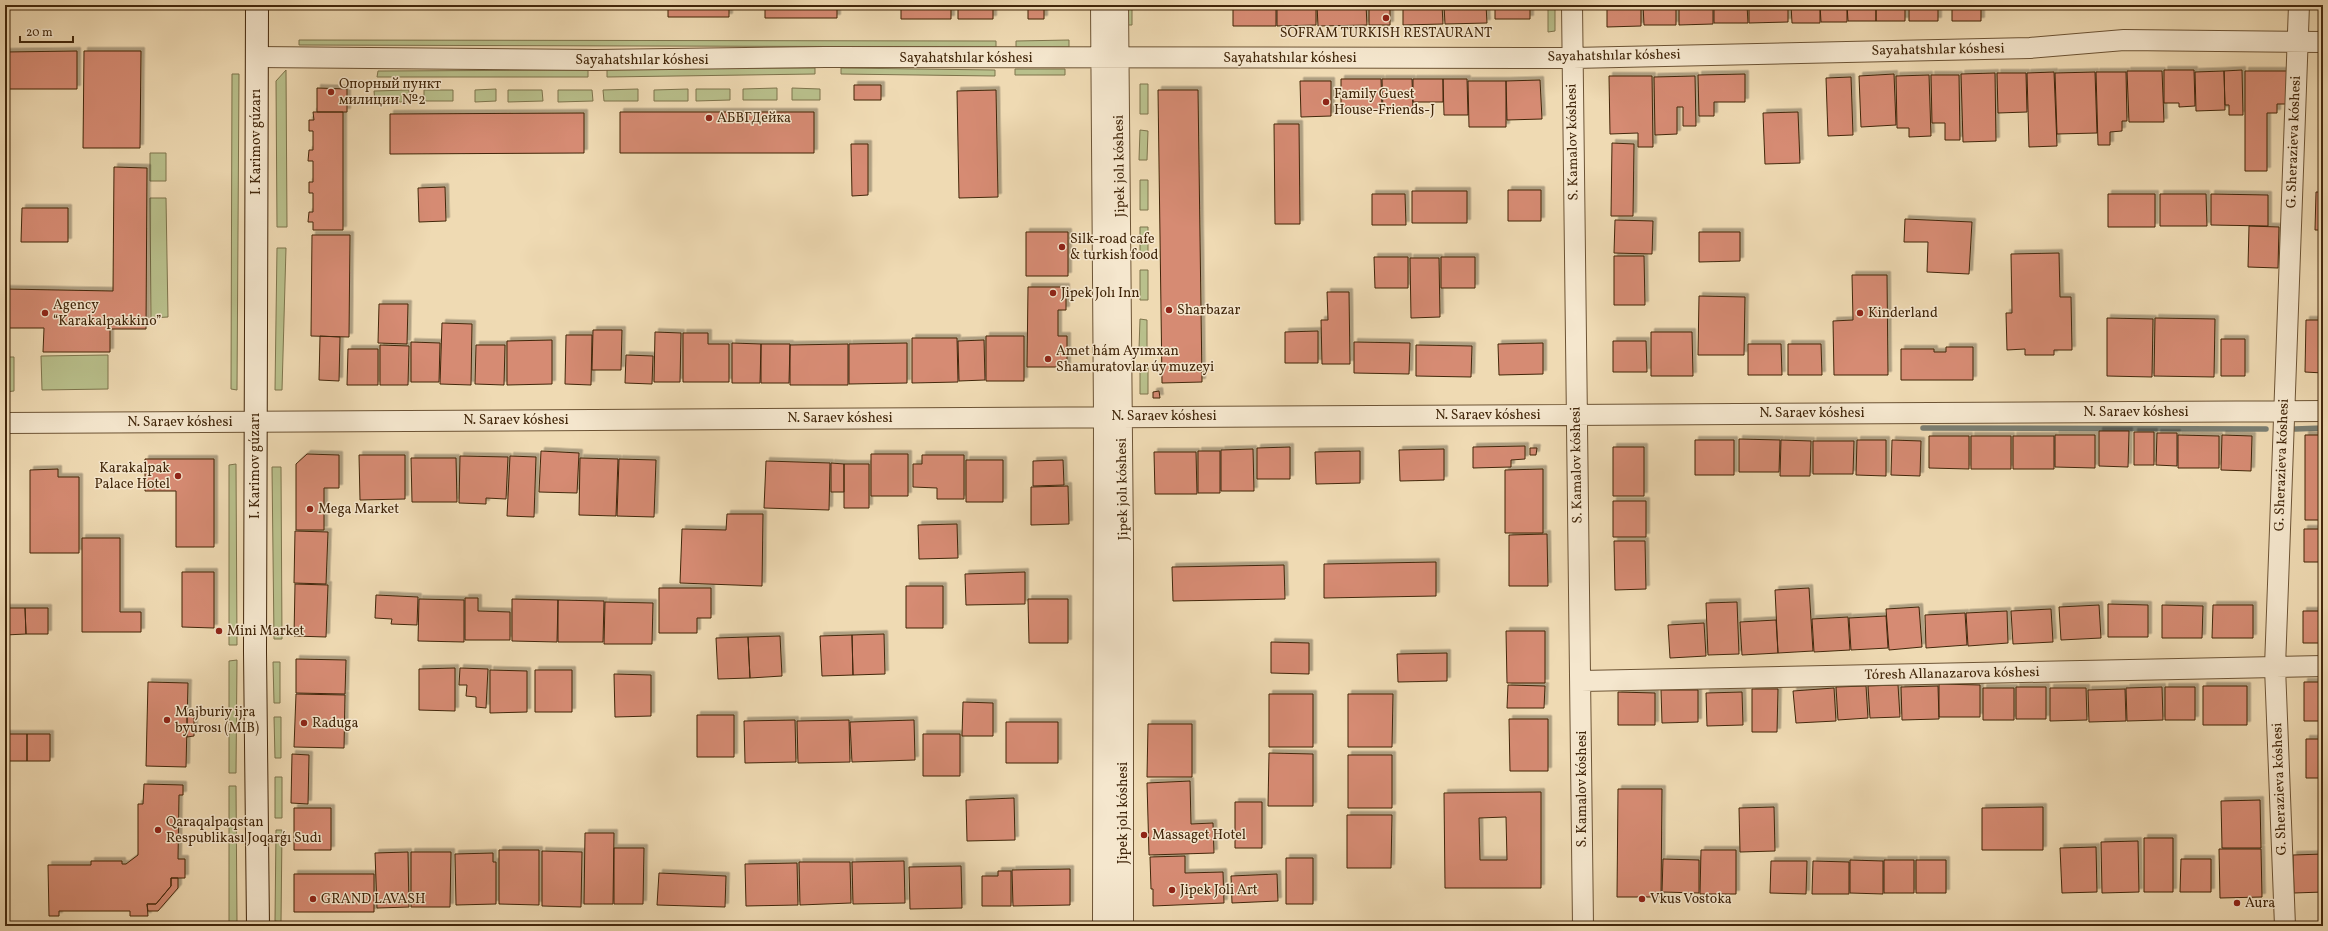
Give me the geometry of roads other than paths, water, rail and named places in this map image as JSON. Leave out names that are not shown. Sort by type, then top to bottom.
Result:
[{"type":"main road","name":"I. Karimov gúzarı","points":[[256,5],[258,926]]},
{"type":"street","name":"Jipek jolı kóshesi","points":[[1101,5],[1110,58]]},
{"type":"street","name":"Jipek jolı kóshesi","points":[[1118,5],[1110,58],[1113,416],[1123,926]]},
{"type":"street","name":"S. Kamalov kóshesi","points":[[1572,5],[1583,926]]},
{"type":"street","name":"G. Sherazieva kóshesi","points":[[2285,926],[2275,667],[2299,5]]},
{"type":"street","name":"Sayahatshılar kóshesi","points":[[257,58],[595,60],[825,58],[1573,58],[2030,48],[2124,40],[2323,42]]},
{"type":"street","name":"N. Saraev kóshesi","points":[[5,423],[1113,416],[2323,411]]},
{"type":"street","name":"Jipek jolı kóshesi","points":[[1103,926],[1113,416]]},
{"type":"street","name":"Tóresh Allanazarova kóshesi","points":[[1581,681],[2323,666]]},
{"type":"waterway","points":[[1923,428],[2266,429]]},
{"type":"waterway","points":[[2295,429],[2323,428]]},
{"type":"place","name":"SOFRAM TURKISH RESTAURANT","points":[[1386,18]]},
{"type":"place","name":"Опорный пункт милиции №2","points":[[331,92]]},
{"type":"place","name":"Family Guest House-Friends-J","points":[[1326,102]]},
{"type":"place","name":"АБВГДейка","points":[[709,118]]},
{"type":"place","name":"Silk-road cafe & turkish food","points":[[1062,247]]},
{"type":"place","name":"Jipek Jolı Inn","points":[[1053,293]]},
{"type":"place","name":"Sharbazar","points":[[1169,310]]},
{"type":"place","name":"Agency “Karakalpakkino”","points":[[45,313]]},
{"type":"place","name":"Kinderland","points":[[1860,313]]},
{"type":"place","name":"Amet hám Ayımxan Shamuratovlar úy muzeyi","points":[[1048,359]]},
{"type":"place","name":"Karakalpak Palace Hotel","points":[[178,476]]},
{"type":"place","name":"Mega Market","points":[[310,509]]},
{"type":"place","name":"Mini Market","points":[[219,631]]},
{"type":"place","name":"Majburiy ijra byurosı (MIB)","points":[[167,720]]},
{"type":"place","name":"Raduga","points":[[304,723]]},
{"type":"place","name":"Qaraqalpaqstan Respublikası Joqarǵı Sudı","points":[[158,830]]},
{"type":"place","name":"Massaget Hotel","points":[[1144,835]]},
{"type":"place","name":"Jipek Joli Art","points":[[1172,890]]},
{"type":"place","name":"GRAND LAVASH","points":[[313,899]]},
{"type":"place","name":"Vkus Vostoka","points":[[1642,899]]},
{"type":"place","name":"Aura","points":[[2237,903]]}]
